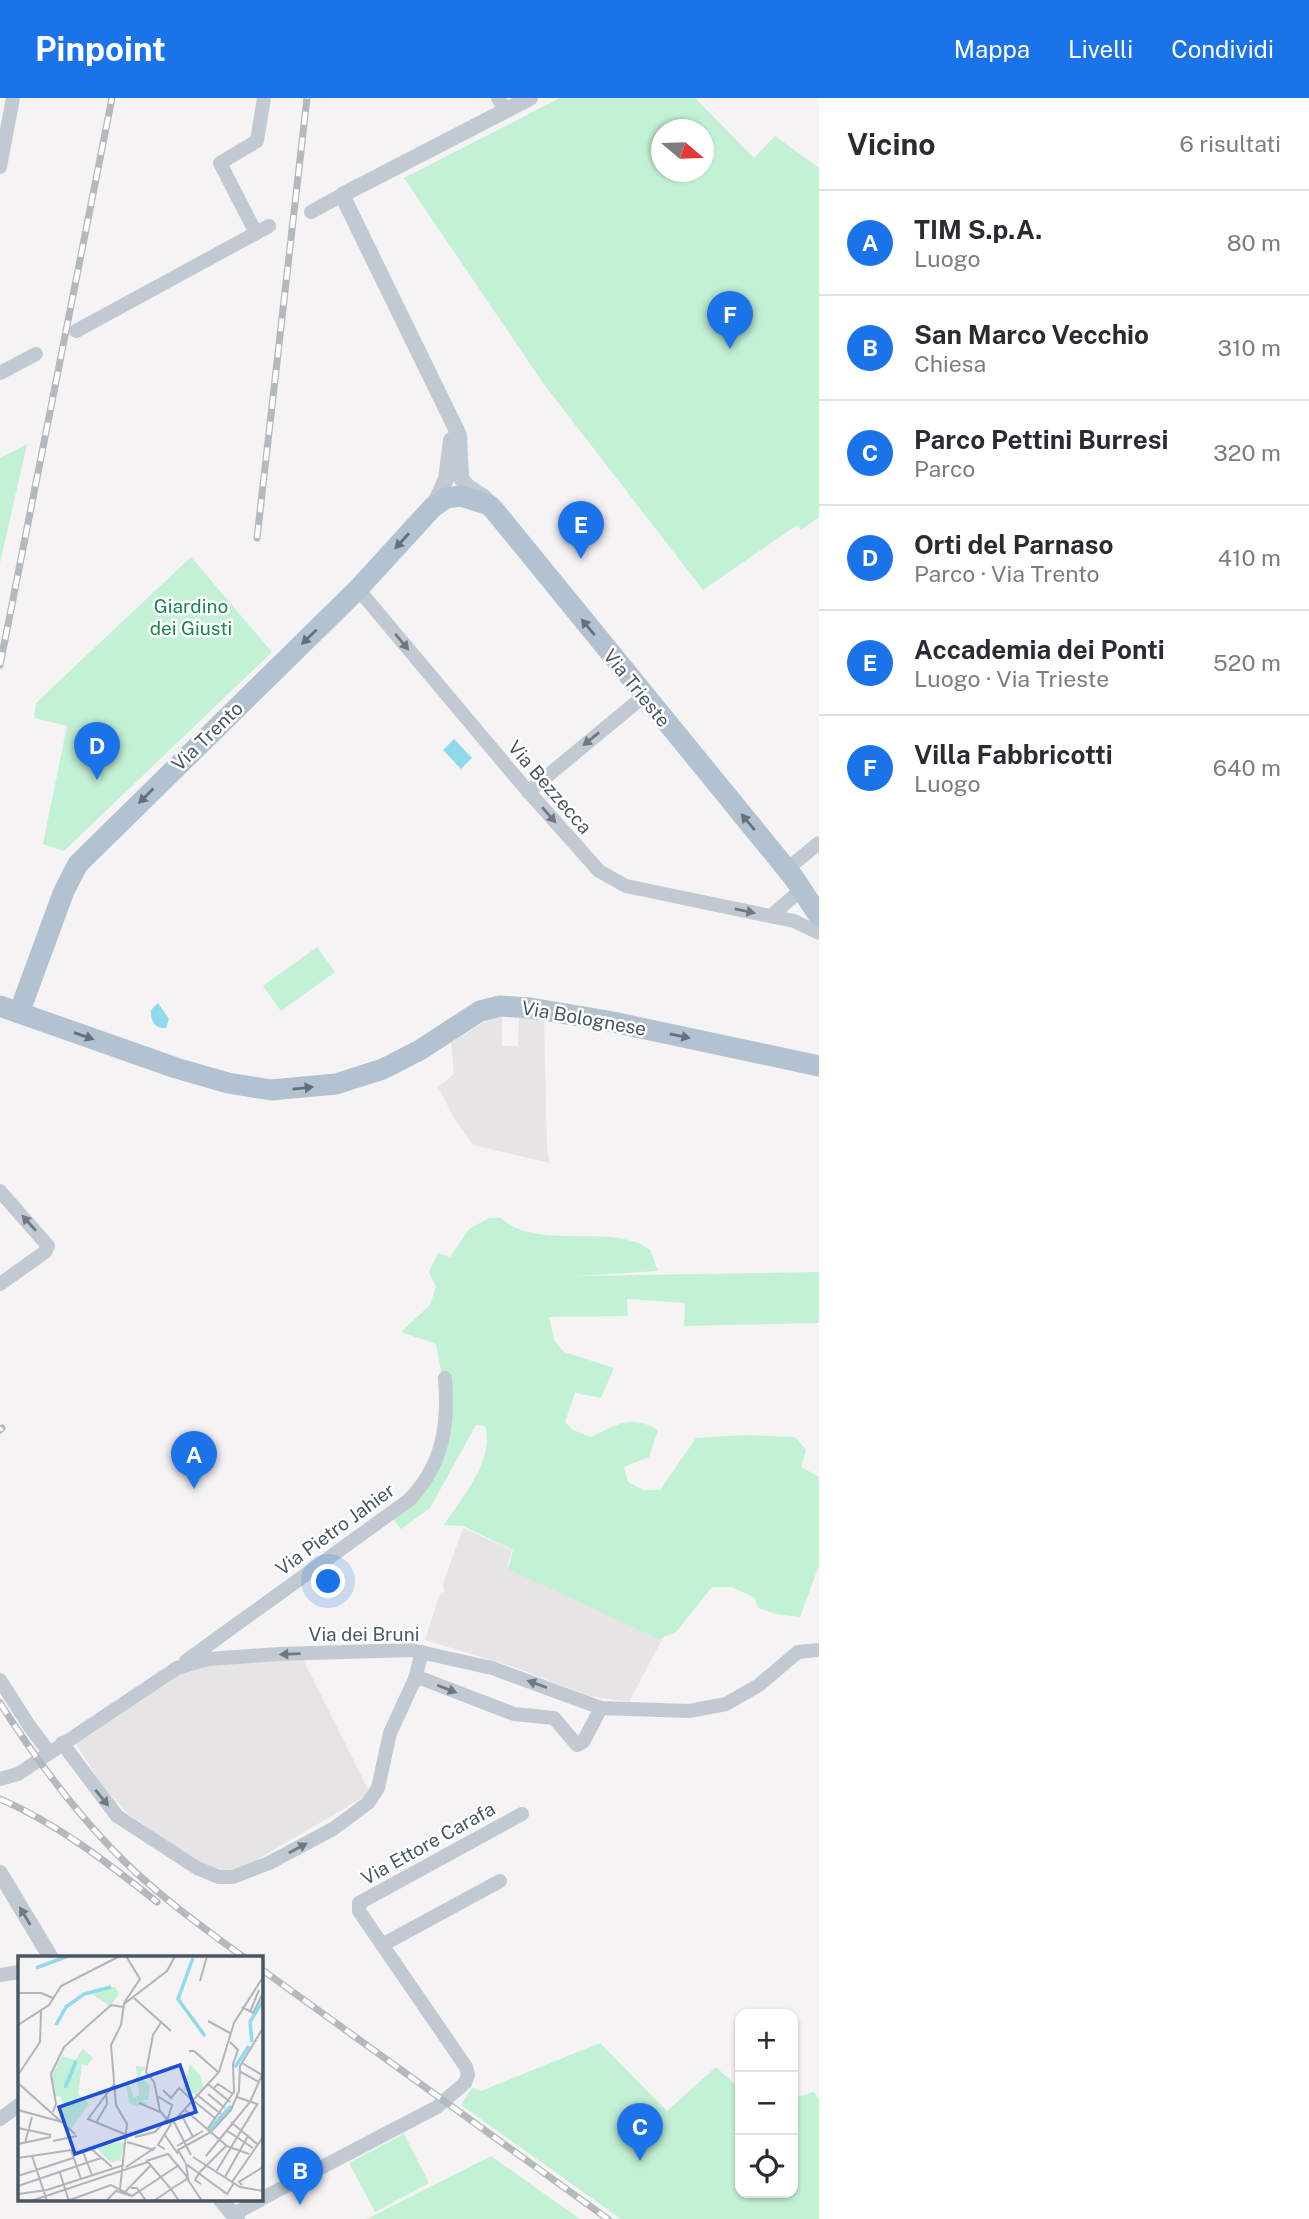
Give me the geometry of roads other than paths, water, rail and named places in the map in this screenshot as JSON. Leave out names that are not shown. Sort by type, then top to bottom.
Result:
[{"type":"main road","points":[[441,502],[465,497],[489,505]]},
{"type":"main road","name":"Via Trento","points":[[10,1010],[75,868],[358,589],[441,502]]},
{"type":"main road","name":"Via Trieste","points":[[489,505],[787,869],[819,915]]},
{"type":"main road","name":"Via Bolognese","points":[[10,1010],[176,1068],[228,1083],[271,1090],[336,1084],[383,1069],[420,1050],[480,1011],[500,1006],[530,1007],[608,1021],[819,1066]]},
{"type":"street","points":[[0,167],[13,98]]},
{"type":"street","points":[[76,331],[263,230],[220,163],[257,141],[264,98]]},
{"type":"street","points":[[311,212],[502,104],[530,98]]},
{"type":"street","name":"Via Trieste","points":[[342,195],[461,444],[461,478],[467,486],[484,496],[489,505]]},
{"type":"street","points":[[0,373],[36,354]]},
{"type":"street","points":[[441,502],[452,423]]},
{"type":"street","name":"Via Bezzecca","points":[[358,589],[528,792],[591,863],[607,877],[626,886],[794,920],[819,933]]},
{"type":"street","points":[[528,792],[644,696]]},
{"type":"street","points":[[787,869],[819,843]]},
{"type":"street","points":[[771,916],[802,889]]},
{"type":"street","points":[[0,1191],[48,1246],[45,1252],[0,1284]]},
{"type":"street","name":"Via Pietro Jahier","points":[[177,1668],[409,1500],[429,1475],[439,1449],[448,1410],[445,1378]]},
{"type":"street","name":"Via dei Bruni","points":[[0,1779],[18,1774],[177,1668],[199,1660],[279,1654],[396,1650],[422,1652],[492,1668],[601,1708],[690,1711],[726,1704],[759,1685],[797,1652],[819,1650]]},
{"type":"street","points":[[62,1743],[117,1816],[197,1868],[219,1877],[233,1877],[269,1863],[333,1829],[368,1803],[378,1788],[390,1734],[415,1679],[422,1652]]},
{"type":"street","points":[[415,1679],[423,1678],[514,1714],[554,1718],[577,1745],[583,1742],[601,1708]]},
{"type":"street","points":[[0,1680],[15,1706],[49,1752]]},
{"type":"street","name":"Via Ettore Carafa","points":[[382,1945],[359,1912],[359,1903],[522,1814]]},
{"type":"street","points":[[0,1873],[50,1956]]},
{"type":"street","points":[[262,2199],[437,2107],[465,2083],[468,2075],[466,2067],[382,1945],[500,1881]]},
{"type":"street","points":[[0,1975],[18,1972]]},
{"type":"street","points":[[0,2119],[18,2106]]},
{"type":"street","points":[[222,2202],[235,2217],[257,2202]]},
{"type":"water","points":[[454,739],[472,758],[461,769],[443,750]]},
{"type":"water","points":[[158,1003],[169,1019],[166,1028],[156,1026],[151,1018],[151,1010]]},
{"type":"railway","points":[[0,665],[112,98]]},
{"type":"railway","points":[[257,538],[307,98]]},
{"type":"railway","points":[[0,1703],[52,1779],[112,1849],[159,1893],[242,1956]]},
{"type":"railway","points":[[0,1799],[62,1832],[157,1902]]},
{"type":"railway","points":[[262,1970],[608,2219]]},
{"type":"place","name":"Villa Fabbricotti","points":[[730,349]]},
{"type":"place","name":"Accademia dei Ponti","points":[[581,559]]},
{"type":"place","name":"Orti del Parnaso","points":[[97,780]]},
{"type":"place","name":"TIM S.p.A.","points":[[194,1489]]},
{"type":"place","name":"Parco Pettini Burresi","points":[[640,2161]]},
{"type":"place","name":"San Marco Vecchio","points":[[300,2205]]},
{"type":"park label","name":"Giardino dei Giusti","points":[[191,617]]}]
